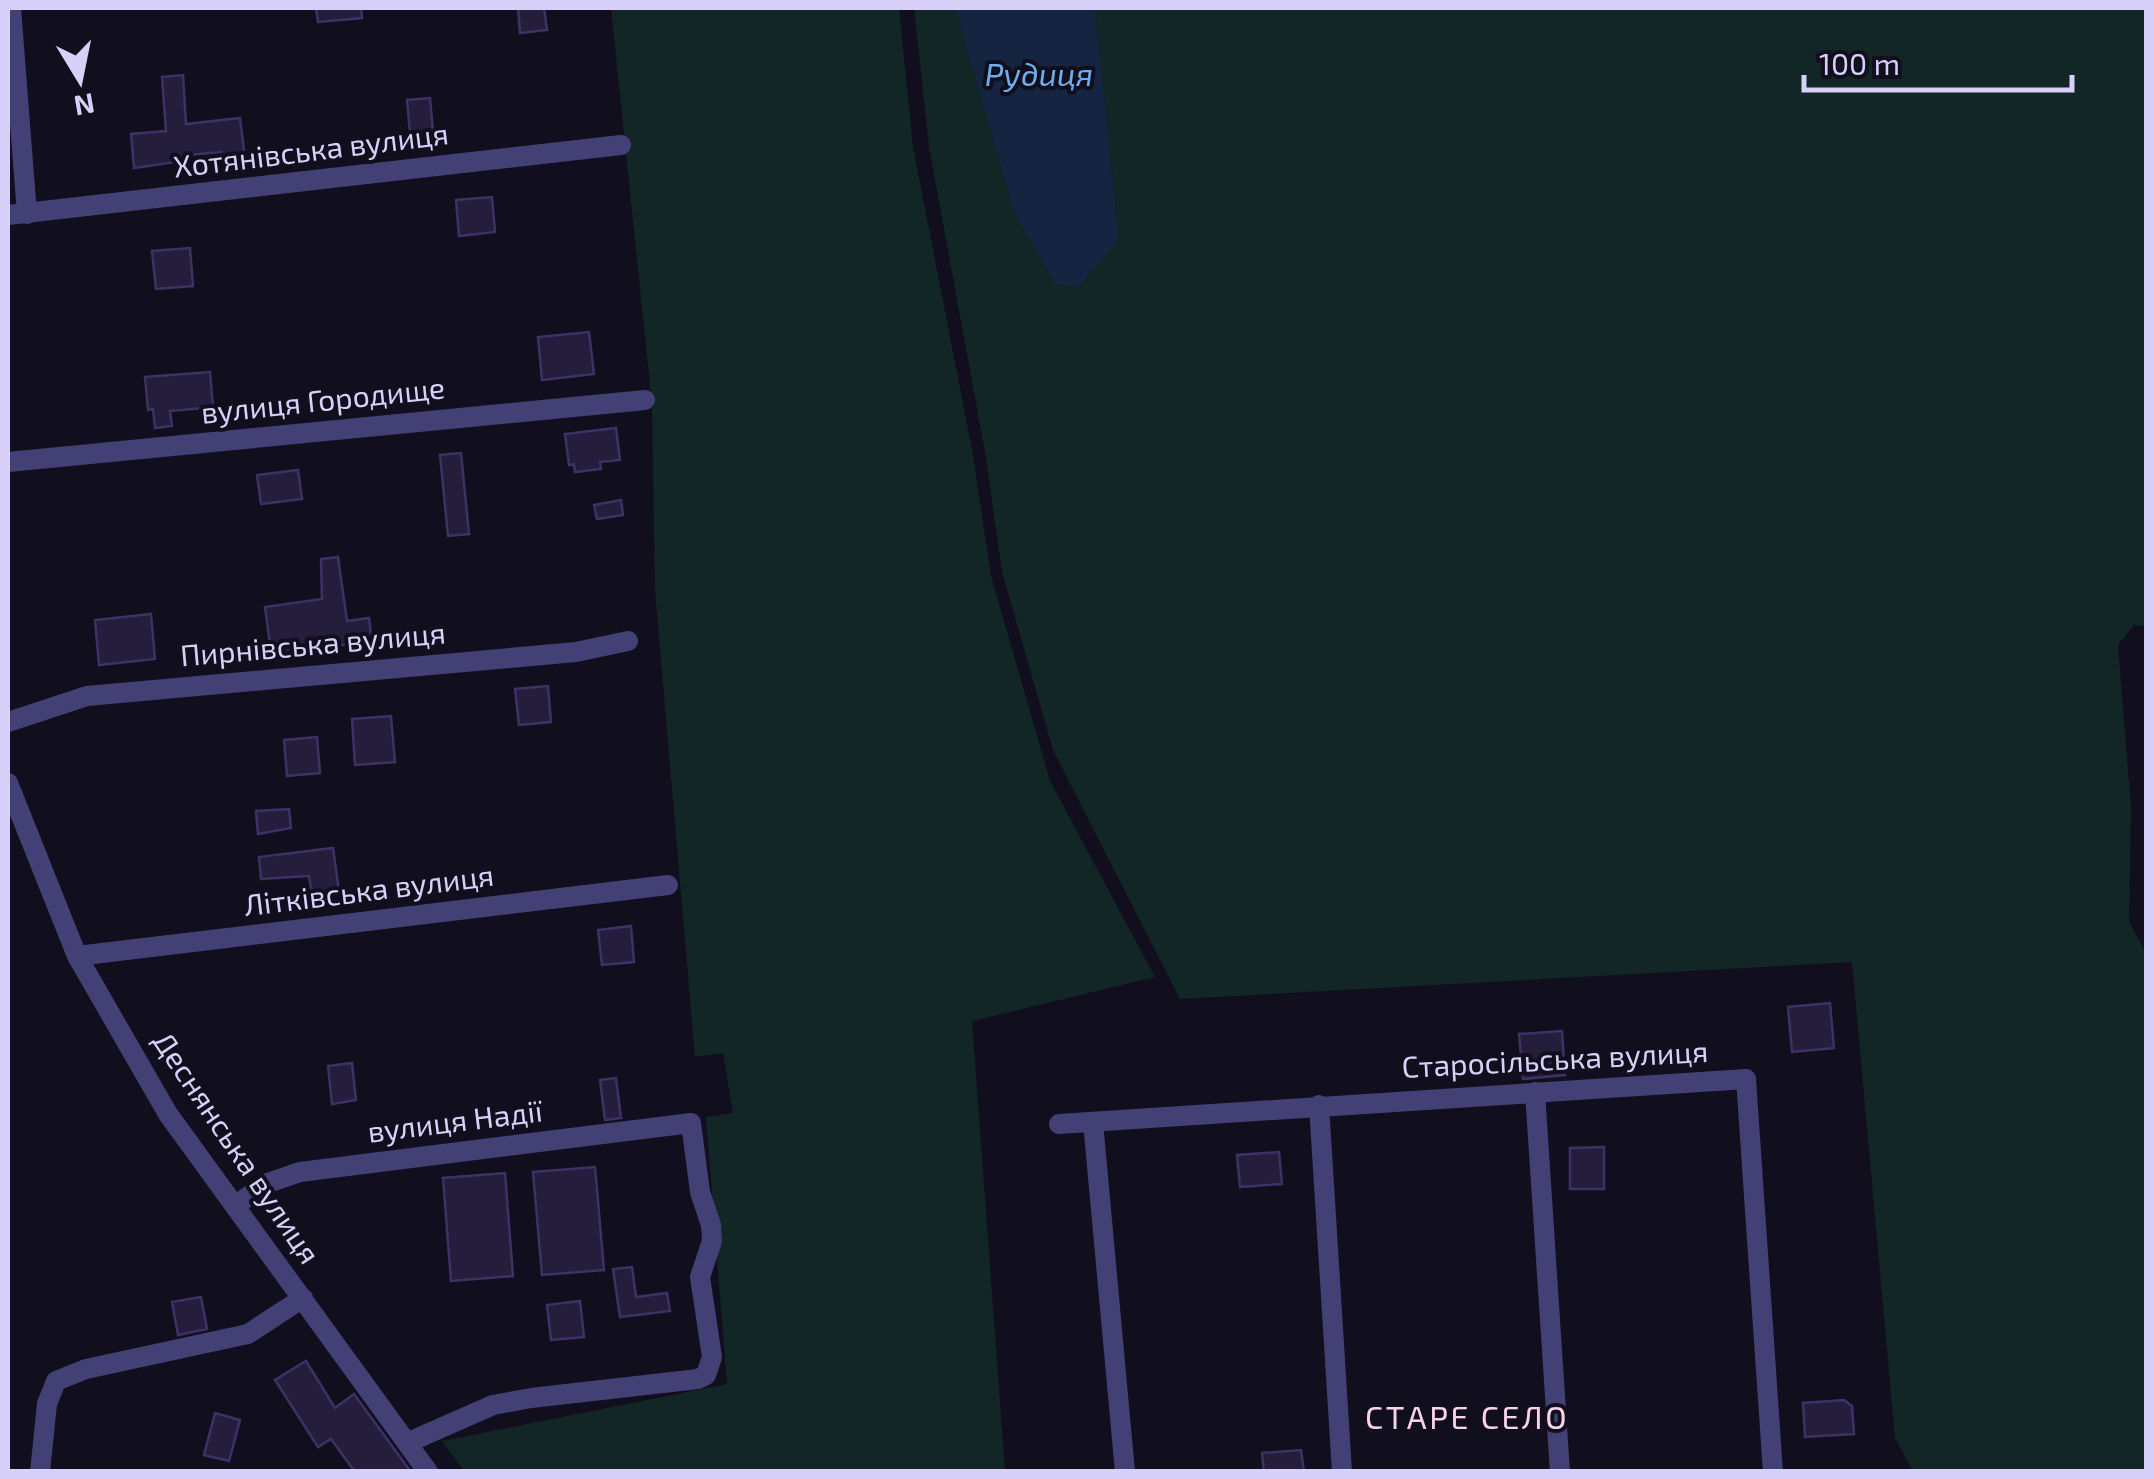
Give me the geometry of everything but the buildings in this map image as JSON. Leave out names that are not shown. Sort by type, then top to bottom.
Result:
[{"type":"street","points":[[11,8],[17,214]]},
{"type":"street","name":"Хотянівська вулиця","points":[[17,214],[622,145]]},
{"type":"street","name":"вулиця Городище","points":[[8,462],[645,400]]},
{"type":"street","name":"Пирнівська вулиця","points":[[8,722],[87,696],[576,652],[628,642]]},
{"type":"street","name":"Деснянська вулиця","points":[[8,783],[77,956],[168,1114],[428,1472]]},
{"type":"street","name":"Літківська вулиця","points":[[77,956],[668,885]]},
{"type":"street","name":"Старосільська вулиця","points":[[1059,1124],[1746,1079],[1773,1472]]},
{"type":"street","points":[[1535,1092],[1560,1472]]},
{"type":"street","points":[[1319,1105],[1342,1472]]},
{"type":"street","points":[[1093,1122],[1125,1472]]},
{"type":"street","name":"вулиця Надії","points":[[235,1206],[265,1184],[300,1172],[691,1123],[700,1192],[712,1240],[700,1278],[712,1357],[706,1375],[698,1380],[493,1405],[409,1442]]},
{"type":"street","points":[[40,1472],[47,1404],[56,1381],[86,1369],[248,1334],[303,1298]]},
{"type":"green space","points":[[611,8],[899,8],[913,147],[973,455],[991,576],[1050,781],[1155,977],[972,1021],[1005,1471],[464,1471],[442,1441],[727,1384],[706,1117],[733,1113],[723,1053],[695,1057],[655,590],[652,404]]},
{"type":"green space","points":[[914,8],[955,8],[1014,213],[1119,239],[1095,8],[2146,8],[2146,626],[2134,625],[2118,645],[2131,808],[2129,921],[2146,954],[2146,1471],[1913,1471],[1895,1438],[1852,962],[1180,999],[1053,750],[1002,572],[985,452],[929,147]]},
{"type":"water","name":"Рудиця","points":[[955,8],[1095,8],[1119,239],[1079,287],[1056,284],[1014,213]]},
{"type":"district","name":"СТАРЕ СЕЛО","points":[[1467,1418]]}]
